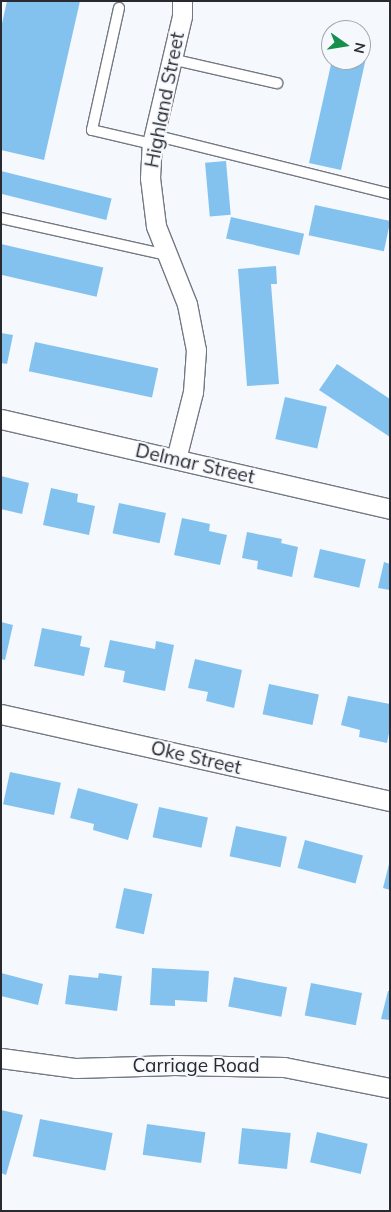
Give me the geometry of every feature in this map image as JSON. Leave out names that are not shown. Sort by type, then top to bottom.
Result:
[{"type":"street","name":"Highland Street","points":[[176,460],[193,392],[196,350],[187,304],[167,255],[155,216],[150,178],[153,140],[182,16],[182,1]]},
{"type":"street","name":"Delmar Street","points":[[1,419],[390,509]]},
{"type":"street","name":"Oke Street","points":[[1,714],[390,801]]},
{"type":"street","name":"Carriage Road","points":[[1,1058],[76,1068],[174,1065],[284,1067],[390,1088]]},
{"type":"lane","points":[[119,8],[92,130],[153,140],[390,194]]},
{"type":"lane","points":[[171,60],[277,83]]},
{"type":"lane","points":[[1,218],[167,255]]},
{"type":"building","points":[[7,1],[80,1],[44,160],[1,150],[1,28]]},
{"type":"building","points":[[330,70],[363,70],[341,170],[309,163]]},
{"type":"building","points":[[226,161],[231,215],[210,217],[205,163]]},
{"type":"building","points":[[1,171],[112,199],[106,220],[1,194]]},
{"type":"building","points":[[315,205],[390,221],[384,251],[309,235]]},
{"type":"building","points":[[231,217],[304,234],[299,255],[226,238]]},
{"type":"building","points":[[1,244],[103,268],[97,297],[1,275]]},
{"type":"building","points":[[276,266],[277,284],[271,284],[279,384],[247,386],[238,269]]},
{"type":"building","points":[[1,333],[13,335],[7,364],[1,363]]},
{"type":"building","points":[[35,342],[158,368],[152,398],[29,371]]},
{"type":"building","points":[[337,364],[390,399],[390,437],[319,390]]},
{"type":"building","points":[[285,397],[327,407],[317,449],[275,439]]},
{"type":"building","points":[[1,476],[29,483],[22,514],[1,509]]},
{"type":"building","points":[[51,488],[78,494],[77,502],[95,506],[89,535],[43,525]]},
{"type":"building","points":[[119,503],[166,513],[160,543],[113,533]]},
{"type":"building","points":[[182,518],[210,524],[209,531],[227,535],[220,565],[174,555]]},
{"type":"building","points":[[247,532],[282,539],[281,543],[298,547],[292,577],[257,569],[258,561],[242,558]]},
{"type":"building","points":[[320,549],[366,560],[359,588],[313,577]]},
{"type":"building","points":[[384,562],[390,564],[390,590],[378,588]]},
{"type":"building","points":[[1,622],[13,625],[5,660],[1,659]]},
{"type":"building","points":[[42,628],[82,636],[80,646],[90,648],[84,676],[34,666]]},
{"type":"building","points":[[110,640],[155,649],[156,641],[174,645],[165,691],[123,682],[125,671],[104,667]]},
{"type":"building","points":[[195,659],[242,670],[234,708],[206,701],[208,692],[188,688]]},
{"type":"building","points":[[269,684],[319,695],[312,725],[263,714]]},
{"type":"building","points":[[348,696],[390,704],[390,728],[387,743],[359,737],[360,730],[341,725]]},
{"type":"building","points":[[10,772],[61,783],[54,815],[3,804]]},
{"type":"building","points":[[78,788],[138,804],[128,840],[93,830],[94,824],[70,818]]},
{"type":"building","points":[[159,807],[208,817],[201,848],[153,837]]},
{"type":"building","points":[[236,826],[287,837],[280,867],[230,856]]},
{"type":"building","points":[[305,840],[363,856],[355,884],[297,868]]},
{"type":"building","points":[[390,864],[390,890],[383,888]]},
{"type":"building","points":[[124,888],[152,894],[144,934],[115,928]]},
{"type":"building","points":[[152,968],[209,971],[207,1002],[175,1000],[175,1006],[150,1005]]},
{"type":"building","points":[[1,973],[43,984],[38,1005],[1,996]]},
{"type":"building","points":[[99,973],[122,976],[117,1011],[65,1004],[69,975],[98,978]]},
{"type":"building","points":[[234,977],[287,987],[281,1017],[228,1006]]},
{"type":"building","points":[[311,983],[362,993],[356,1025],[305,1015]]},
{"type":"building","points":[[388,991],[390,991],[390,1020],[381,1019]]},
{"type":"building","points":[[1,1110],[23,1115],[6,1175],[1,1173]]},
{"type":"building","points":[[40,1119],[113,1133],[105,1170],[33,1156]]},
{"type":"building","points":[[147,1124],[205,1132],[201,1163],[143,1155]]},
{"type":"building","points":[[242,1128],[291,1133],[287,1169],[238,1164]]},
{"type":"building","points":[[317,1132],[368,1144],[361,1174],[310,1162]]}]
